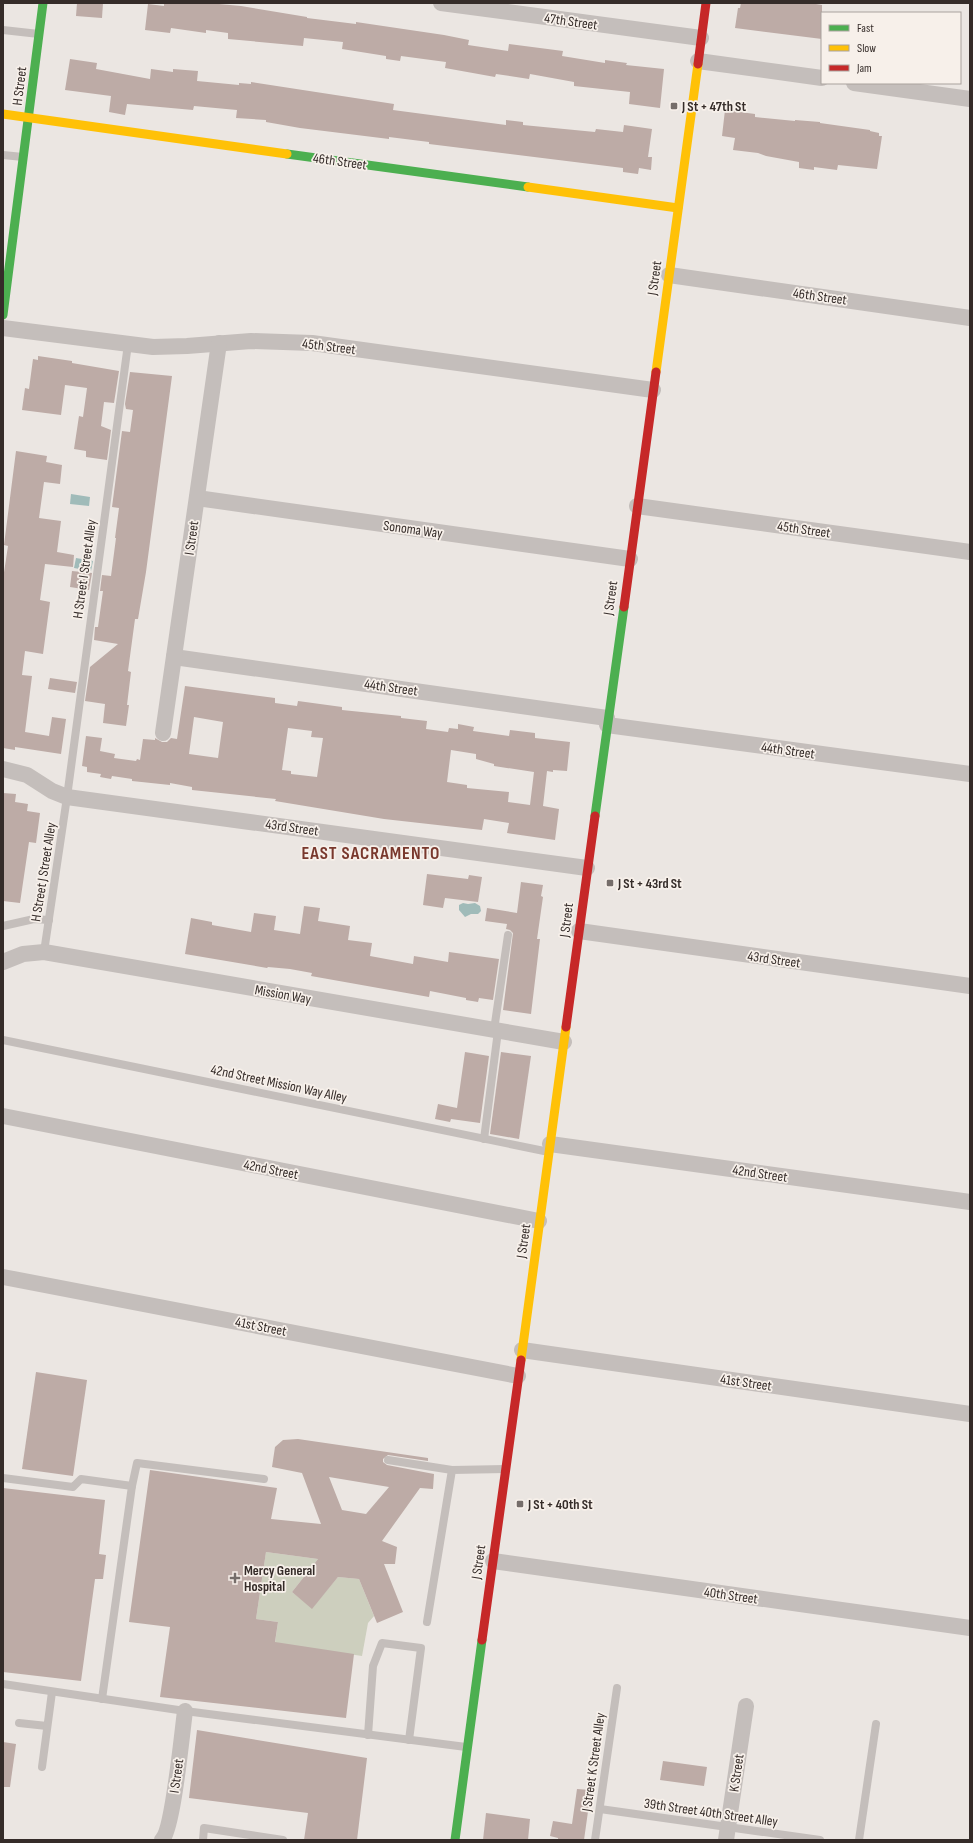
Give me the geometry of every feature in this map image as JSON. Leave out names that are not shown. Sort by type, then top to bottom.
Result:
[{"type":"main road","name":"H Street","points":[[3,315],[23,157],[30,118],[43,3]]},
{"type":"main road","name":"J Street","points":[[455,1840],[706,3]]},
{"type":"main road","name":"46th Street","points":[[3,114],[678,208]]},
{"type":"street","name":"47th Street","points":[[441,3],[701,38]]},
{"type":"street","points":[[698,61],[821,78]]},
{"type":"street","points":[[861,84],[970,99]]},
{"type":"street","name":"46th Street","points":[[669,275],[970,318]]},
{"type":"street","name":"45th Street","points":[[3,328],[160,347],[251,341],[312,343],[653,390]]},
{"type":"street","name":"I Street","points":[[164,733],[219,343]]},
{"type":"street","name":"Sonoma Way","points":[[197,498],[630,559]]},
{"type":"street","name":"45th Street","points":[[637,506],[970,552]]},
{"type":"street","name":"44th Street","points":[[174,657],[607,722],[970,774]]},
{"type":"street","name":"43rd Street","points":[[3,769],[27,775],[52,792],[67,796],[587,868]]},
{"type":"street","name":"43rd Street","points":[[579,931],[970,986]]},
{"type":"street","name":"Mission Way","points":[[3,962],[23,954],[44,952],[564,1042]]},
{"type":"street","name":"42nd Street","points":[[3,1116],[539,1221]]},
{"type":"street","name":"42nd Street","points":[[550,1148],[970,1202]]},
{"type":"street","name":"41st Street","points":[[3,1277],[518,1376]]},
{"type":"street","name":"41st Street","points":[[522,1350],[970,1414]]},
{"type":"street","name":"40th Street","points":[[493,1561],[970,1628]]},
{"type":"street","name":"K Street","points":[[727,1834],[746,1706]]},
{"type":"street","name":"I Street","points":[[162,1840],[166,1837],[170,1819],[185,1711]]},
{"type":"lane","points":[[3,30],[40,34]]},
{"type":"lane","points":[[3,155],[23,157]]},
{"type":"lane","name":"H Street I Street Alley","points":[[67,796],[128,344]]},
{"type":"lane","name":"H Street J Street Alley","points":[[44,952],[67,796]]},
{"type":"lane","points":[[3,926],[34,919],[49,920]]},
{"type":"lane","points":[[484,1139],[508,935]]},
{"type":"lane","name":"42nd Street Mission Way Alley","points":[[3,1040],[484,1139],[550,1148]]},
{"type":"lane","points":[[388,1460],[452,1470],[505,1469]]},
{"type":"lane","points":[[102,1699],[132,1486],[137,1463],[264,1479]]},
{"type":"lane","points":[[427,1622],[452,1470]]},
{"type":"lane","points":[[3,1478],[73,1487],[81,1479],[132,1486]]},
{"type":"lane","points":[[368,1735],[373,1666],[382,1643],[421,1648],[409,1740]]},
{"type":"lane","points":[[3,1684],[185,1711],[467,1747]]},
{"type":"lane","name":"J Street K Street Alley","points":[[595,1840],[617,1688]]},
{"type":"lane","points":[[42,1767],[52,1692]]},
{"type":"lane","points":[[18,1723],[47,1726]]},
{"type":"lane","points":[[859,1840],[876,1724]]},
{"type":"lane","name":"39th Street 40th Street Alley","points":[[600,1809],[727,1834],[820,1840]]},
{"type":"lane","points":[[203,1840],[204,1828],[283,1840]]},
{"type":"green space","points":[[266,1552],[318,1559],[292,1592],[312,1608],[338,1577],[359,1579],[374,1616],[368,1623],[362,1656],[275,1643],[278,1622],[256,1619]]},
{"type":"water","points":[[71,494],[90,497],[89,506],[70,504]]},
{"type":"water","points":[[76,558],[93,561],[91,571],[74,568]]},
{"type":"water","points":[[463,903],[475,903],[480,906],[481,911],[478,914],[471,914],[465,917],[459,910],[459,905]]},
{"type":"building","points":[[77,3],[103,3],[102,18],[76,16]]},
{"type":"building","points":[[164,3],[208,3],[241,6],[307,18],[356,24],[356,22],[444,35],[469,40],[468,45],[508,51],[509,44],[563,51],[562,56],[605,63],[605,60],[627,63],[626,65],[664,69],[660,108],[629,104],[630,92],[574,86],[574,82],[530,74],[529,79],[496,74],[495,77],[445,68],[446,62],[401,56],[400,61],[386,59],[386,56],[342,49],[343,42],[304,38],[303,46],[228,39],[228,33],[206,30],[206,33],[171,28],[170,33],[145,30],[148,4],[164,6]]},
{"type":"building","points":[[741,3],[810,3],[822,5],[821,39],[735,28],[738,8],[740,8]]},
{"type":"building","points":[[70,59],[97,63],[96,69],[150,79],[151,69],[173,72],[173,69],[198,71],[197,81],[239,85],[239,83],[251,84],[251,82],[394,104],[393,110],[506,125],[506,120],[523,122],[523,125],[595,132],[596,129],[623,132],[624,125],[652,129],[648,157],[652,157],[651,170],[639,168],[638,174],[623,172],[623,168],[429,144],[429,142],[389,137],[389,139],[300,128],[266,122],[266,120],[236,118],[237,110],[194,106],[193,110],[127,104],[125,115],[109,112],[111,96],[65,90]]},
{"type":"building","points":[[725,110],[755,114],[755,117],[820,122],[870,130],[879,133],[879,136],[882,136],[877,169],[838,165],[837,170],[814,167],[814,170],[799,168],[799,162],[766,156],[758,153],[733,150],[735,138],[722,136]]},
{"type":"building","points":[[38,356],[72,361],[72,363],[119,371],[114,403],[104,402],[101,426],[111,430],[107,460],[86,457],[86,451],[74,449],[79,416],[83,417],[87,388],[65,385],[61,415],[22,410],[25,388],[29,389],[33,359],[38,360]]},
{"type":"building","points":[[130,372],[172,376],[146,572],[138,619],[135,619],[128,671],[131,672],[126,726],[103,723],[105,704],[85,701],[90,667],[118,644],[94,640],[95,627],[98,627],[103,591],[100,591],[102,575],[111,576],[119,508],[112,507],[122,431],[130,432],[133,410],[126,409],[125,404]]},
{"type":"building","points":[[16,451],[47,456],[46,462],[62,465],[60,484],[44,482],[39,518],[61,521],[57,552],[74,555],[73,567],[45,564],[40,600],[50,602],[43,654],[25,651],[22,675],[32,676],[25,732],[49,736],[52,717],[66,719],[61,754],[15,747],[15,750],[3,748],[3,579],[8,546],[4,545]]},
{"type":"building","points":[[72,571],[92,573],[89,590],[70,587]]},
{"type":"building","points":[[50,678],[77,682],[75,693],[48,689]]},
{"type":"building","points":[[185,686],[275,698],[275,703],[297,706],[298,701],[342,707],[342,710],[401,716],[401,718],[427,721],[426,729],[448,732],[449,728],[458,729],[458,724],[474,727],[473,731],[509,736],[510,730],[535,733],[535,738],[570,742],[567,771],[547,771],[543,806],[559,809],[555,840],[507,833],[509,823],[484,819],[482,830],[384,819],[275,801],[276,799],[192,790],[192,787],[170,783],[170,785],[132,781],[132,779],[112,776],[111,779],[100,777],[101,774],[87,772],[87,767],[82,766],[86,736],[102,738],[100,751],[115,754],[114,758],[136,761],[137,759],[140,760],[143,739],[155,740],[155,738],[162,742],[167,742],[171,738],[177,739]],"holes":[[[194,717],[223,722],[218,758],[189,754]],[[288,728],[312,731],[311,737],[323,738],[317,777],[291,774],[291,771],[282,770]],[[451,750],[476,754],[476,759],[494,764],[494,766],[534,772],[530,805],[508,802],[509,792],[467,788],[467,785],[447,782]]]},
{"type":"building","points":[[3,793],[16,794],[15,802],[28,804],[27,811],[40,813],[36,843],[29,842],[20,903],[3,901]]},
{"type":"building","points":[[427,874],[468,879],[469,875],[482,877],[478,902],[445,898],[443,908],[423,905]]},
{"type":"building","points":[[521,882],[543,885],[541,896],[543,897],[537,939],[540,939],[531,1014],[503,1010],[513,933],[506,929],[507,924],[485,921],[487,908],[517,913]]},
{"type":"building","points":[[304,906],[320,908],[318,921],[350,926],[348,940],[372,943],[370,956],[413,964],[414,956],[448,962],[449,952],[499,959],[493,1000],[479,998],[478,1002],[466,1000],[466,998],[430,991],[429,997],[311,976],[312,973],[290,969],[267,968],[185,954],[191,918],[212,922],[212,925],[251,932],[254,913],[276,916],[274,930],[300,934]]},
{"type":"building","points":[[465,1052],[489,1056],[480,1123],[451,1119],[450,1122],[435,1119],[438,1104],[457,1108]]},
{"type":"building","points":[[501,1052],[531,1056],[519,1139],[490,1134]]},
{"type":"building","points":[[36,1372],[87,1380],[73,1476],[22,1469]]},
{"type":"building","points":[[298,1439],[428,1458],[428,1461],[388,1455],[383,1459],[383,1462],[387,1465],[434,1474],[433,1489],[420,1488],[382,1541],[397,1547],[395,1564],[384,1564],[403,1612],[377,1623],[359,1579],[338,1577],[312,1609],[292,1592],[318,1559],[266,1552],[256,1619],[278,1622],[275,1642],[354,1654],[346,1718],[160,1697],[170,1627],[129,1622],[150,1470],[277,1488],[271,1519],[321,1524],[302,1473],[272,1467],[275,1447],[283,1440]],"holes":[[[329,1477],[389,1487],[366,1514],[342,1510]]]},
{"type":"building","points":[[3,1488],[105,1500],[99,1554],[106,1555],[103,1579],[95,1579],[81,1681],[3,1672]]},
{"type":"building","points":[[197,1730],[367,1758],[357,1840],[304,1840],[308,1813],[189,1798]]},
{"type":"building","points":[[3,1742],[16,1744],[10,1787],[3,1787]]},
{"type":"building","points":[[663,1761],[707,1767],[704,1786],[660,1780]]},
{"type":"building","points":[[577,1789],[591,1790],[584,1840],[558,1840],[558,1838],[550,1836],[553,1821],[572,1824]]},
{"type":"building","points":[[486,1813],[530,1819],[528,1840],[483,1840]]},
{"type":"traffic: fast","points":[[3,315],[43,3]]},
{"type":"traffic: fast","points":[[287,154],[528,187]]},
{"type":"traffic: fast","points":[[595,816],[624,607]]},
{"type":"traffic: fast","points":[[455,1840],[482,1640]]},
{"type":"traffic: slow","points":[[656,372],[698,64]]},
{"type":"traffic: slow","points":[[3,114],[287,154]]},
{"type":"traffic: slow","points":[[528,187],[678,208]]},
{"type":"traffic: slow","points":[[521,1360],[566,1027]]},
{"type":"traffic: jam","points":[[698,64],[706,3]]},
{"type":"traffic: jam","points":[[624,607],[656,372]]},
{"type":"traffic: jam","points":[[566,1027],[595,816]]},
{"type":"traffic: jam","points":[[482,1640],[521,1360]]},
{"type":"place","name":"J St + 47th St","points":[[674,106]]},
{"type":"place","name":"J St + 43rd St","points":[[610,883]]},
{"type":"place","name":"J St + 40th St","points":[[520,1504]]},
{"type":"place","name":"Mercy General Hospital","points":[[235,1578]]},
{"type":"district","name":"EAST SACRAMENTO","points":[[371,853]]}]
